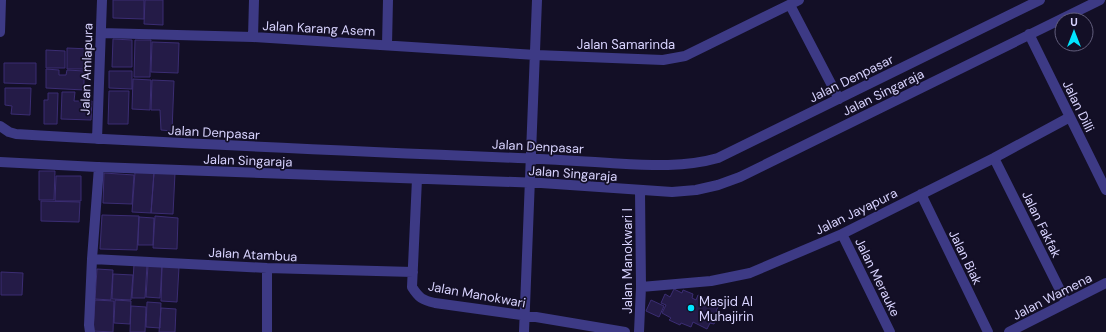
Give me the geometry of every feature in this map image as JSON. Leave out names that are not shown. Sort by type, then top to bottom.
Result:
[{"type":"street","points":[[0,32],[1,0]]},
{"type":"street","name":"Jalan Amlapura","points":[[97,139],[102,0]]},
{"type":"street","points":[[253,37],[254,0]]},
{"type":"street","points":[[387,45],[388,0]]},
{"type":"street","points":[[524,332],[537,0]]},
{"type":"street","name":"Jalan Denpasar","points":[[0,126],[9,132],[16,134],[97,139],[531,161],[640,165],[679,165],[700,163],[718,158],[1040,0]]},
{"type":"street","name":"Jalan Singaraja","points":[[0,162],[417,180],[531,181],[640,191],[672,192],[696,190],[718,185],[740,177],[1100,0]]},
{"type":"street","points":[[795,2],[838,99]]},
{"type":"street","name":"Jalan Samarinda","points":[[536,55],[663,60],[685,56],[795,2]]},
{"type":"street","name":"Jalan Karang Asem","points":[[101,33],[253,37],[536,55]]},
{"type":"street","name":"Jalan Dilli","points":[[1029,34],[1106,190]]},
{"type":"street","name":"Jalan Jayapura","points":[[641,287],[711,281],[750,273],[842,234],[994,158],[1070,117]]},
{"type":"street","name":"Jalan Fakfak","points":[[994,158],[1066,302]]},
{"type":"street","points":[[90,332],[92,259],[99,167]]},
{"type":"street","name":"Jalan Manokwari","points":[[417,180],[412,287],[417,296],[426,301],[625,332]]},
{"type":"street","name":"Jalan Manokwari I","points":[[639,332],[641,287],[640,191]]},
{"type":"street","name":"Jalan Biak","points":[[921,194],[988,332]]},
{"type":"street","name":"Jalan Merauke","points":[[842,234],[890,332]]},
{"type":"street","name":"Jalan Atambua","points":[[92,259],[267,268],[413,272]]},
{"type":"street","points":[[267,268],[267,332]]},
{"type":"street","name":"Jalan Wamena","points":[[1009,332],[1106,283]]},
{"type":"building","points":[[113,0],[144,0],[144,19],[113,18]]},
{"type":"building","points":[[145,0],[163,0],[163,25],[144,24]]},
{"type":"building","points":[[113,39],[132,40],[132,67],[112,67]]},
{"type":"building","points":[[135,40],[151,40],[150,77],[134,77]]},
{"type":"building","points":[[152,42],[179,43],[178,73],[151,72]]},
{"type":"building","points":[[67,48],[91,49],[90,69],[67,69]]},
{"type":"building","points":[[46,50],[65,51],[65,68],[46,68]]},
{"type":"building","points":[[4,63],[36,63],[36,84],[4,83]]},
{"type":"building","points":[[46,69],[59,70],[59,75],[66,75],[67,70],[84,71],[84,90],[46,88]]},
{"type":"building","points":[[109,71],[132,71],[132,89],[109,88]]},
{"type":"building","points":[[133,79],[151,80],[150,110],[132,109]]},
{"type":"building","points":[[152,80],[174,81],[172,131],[161,130],[160,110],[151,110]]},
{"type":"building","points":[[5,88],[31,88],[30,115],[11,114],[12,106],[5,105]]},
{"type":"building","points":[[109,91],[129,91],[128,124],[108,124]]},
{"type":"building","points":[[62,92],[75,92],[74,101],[92,101],[91,120],[61,119]]},
{"type":"building","points":[[48,93],[58,93],[57,124],[44,124],[44,100],[48,100]]},
{"type":"building","points":[[39,171],[55,171],[54,200],[39,200]]},
{"type":"building","points":[[135,172],[154,173],[151,213],[132,212]]},
{"type":"building","points":[[154,172],[175,173],[173,214],[151,213]]},
{"type":"building","points":[[104,173],[134,175],[132,204],[103,203]]},
{"type":"building","points":[[56,176],[81,176],[81,201],[55,201]]},
{"type":"building","points":[[41,201],[80,202],[79,222],[41,221]]},
{"type":"building","points":[[102,215],[139,216],[137,250],[100,249]]},
{"type":"building","points":[[155,216],[178,218],[177,249],[153,248]]},
{"type":"building","points":[[139,217],[154,218],[153,245],[138,245]]},
{"type":"building","points":[[134,264],[147,265],[145,298],[132,298]]},
{"type":"building","points":[[148,265],[162,265],[160,298],[146,297]]},
{"type":"building","points":[[162,266],[179,267],[177,302],[161,301]]},
{"type":"building","points":[[97,269],[113,270],[111,300],[95,299]]},
{"type":"building","points":[[1,272],[23,273],[22,295],[1,295]]},
{"type":"building","points":[[113,274],[133,275],[131,300],[112,299]]},
{"type":"building","name":"Masjid Al Muhajirin","points":[[674,289],[682,293],[683,290],[693,294],[692,298],[696,300],[698,295],[719,305],[716,311],[719,313],[714,324],[710,323],[707,329],[693,322],[691,327],[681,323],[680,325],[669,320],[671,318],[662,313],[666,305],[661,303],[665,294],[670,297]]},
{"type":"building","points":[[95,300],[114,301],[113,332],[93,331]]},
{"type":"building","points":[[115,300],[131,301],[130,324],[114,323]]},
{"type":"building","points":[[651,300],[664,306],[659,317],[646,311]]},
{"type":"building","points":[[147,302],[161,303],[160,328],[146,327]]},
{"type":"building","points":[[131,306],[146,307],[145,332],[130,332]]},
{"type":"building","points":[[161,308],[176,309],[175,332],[159,332]]},
{"type":"place","name":"Masjid Al Muhajirin","points":[[691,308]]}]
